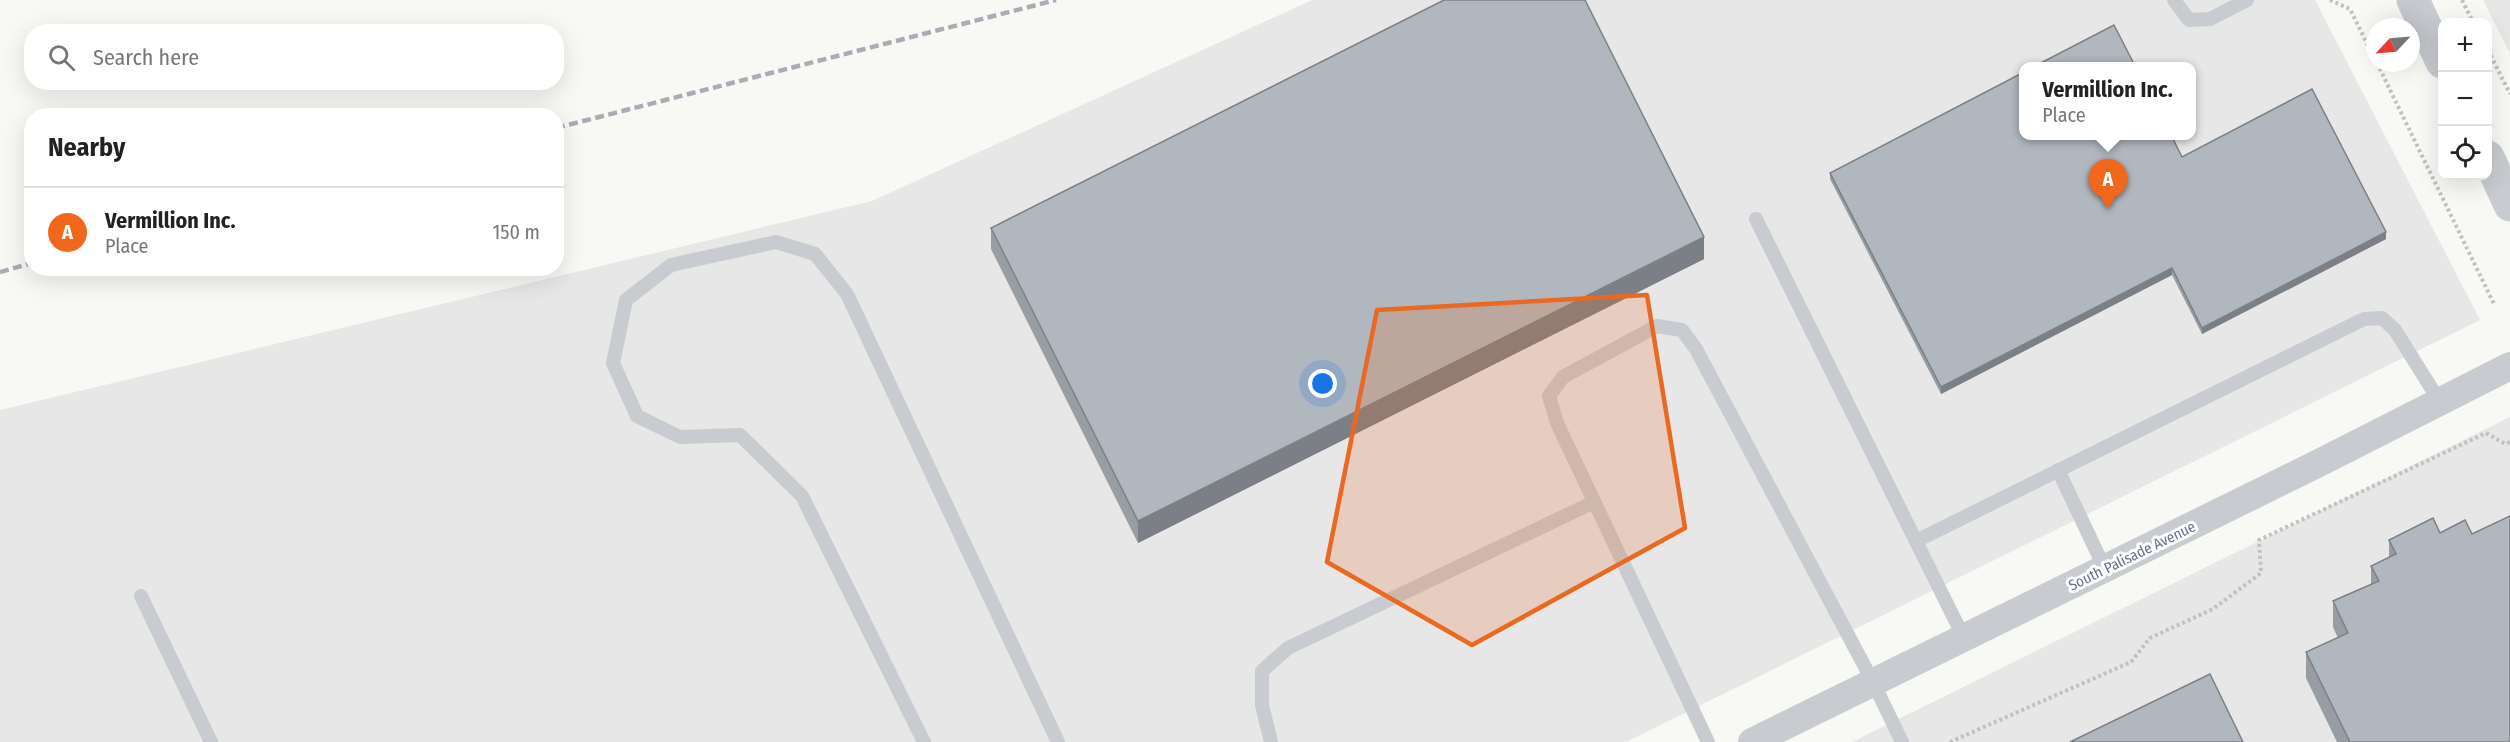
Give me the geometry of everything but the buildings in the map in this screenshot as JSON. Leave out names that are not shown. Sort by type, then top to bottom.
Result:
[{"type":"street","points":[[2413,0],[2438,53]]},
{"type":"street","points":[[2492,167],[2510,205]]},
{"type":"street","name":"South Palisade Avenue","points":[[1752,742],[2105,569],[2510,366]]},
{"type":"lane","points":[[2174,0],[2189,20],[2210,19],[2247,0]]},
{"type":"lane","points":[[1756,219],[1964,638]]},
{"type":"lane","points":[[924,742],[802,496],[740,435],[680,437],[637,416],[613,363],[626,300],[670,265],[776,242],[815,254],[847,294],[1058,742]]},
{"type":"lane","points":[[1916,541],[2364,319],[2382,318],[2395,330],[2440,402]]},
{"type":"lane","points":[[1708,742],[1557,423],[1549,396],[1563,376],[1657,326],[1682,330],[1696,349],[1873,682],[1902,742]]},
{"type":"lane","points":[[2058,470],[2105,569]]},
{"type":"lane","points":[[1271,742],[1262,705],[1262,671],[1288,648],[1594,502]]},
{"type":"lane","points":[[141,596],[211,742]]},
{"type":"path","points":[[2330,0],[2350,9],[2366,41]]},
{"type":"path","points":[[2462,0],[2471,18]]},
{"type":"path","points":[[2492,60],[2510,94]]},
{"type":"path","points":[[2381,72],[2494,304]]},
{"type":"path","points":[[1950,742],[2131,662],[2150,638],[2213,609],[2261,573],[2259,540],[2486,433],[2505,444],[2510,442]]},
{"type":"highlighted area","points":[[1647,295],[1685,528],[1472,645],[1327,562],[1377,310]]},
{"type":"shaded area","points":[[1312,0],[2315,0],[2480,320],[1626,742],[0,742],[0,410],[872,201]]},
{"type":"shaded area","points":[[2483,0],[2510,0],[2510,54]]},
{"type":"shaded area","points":[[2510,417],[2510,742],[1852,742]]},
{"type":"railway","points":[[564,126],[1056,0]]},
{"type":"railway","points":[[0,272],[24,265]]},
{"type":"place","name":"Vermillion Inc.","points":[[2108,209]]}]
